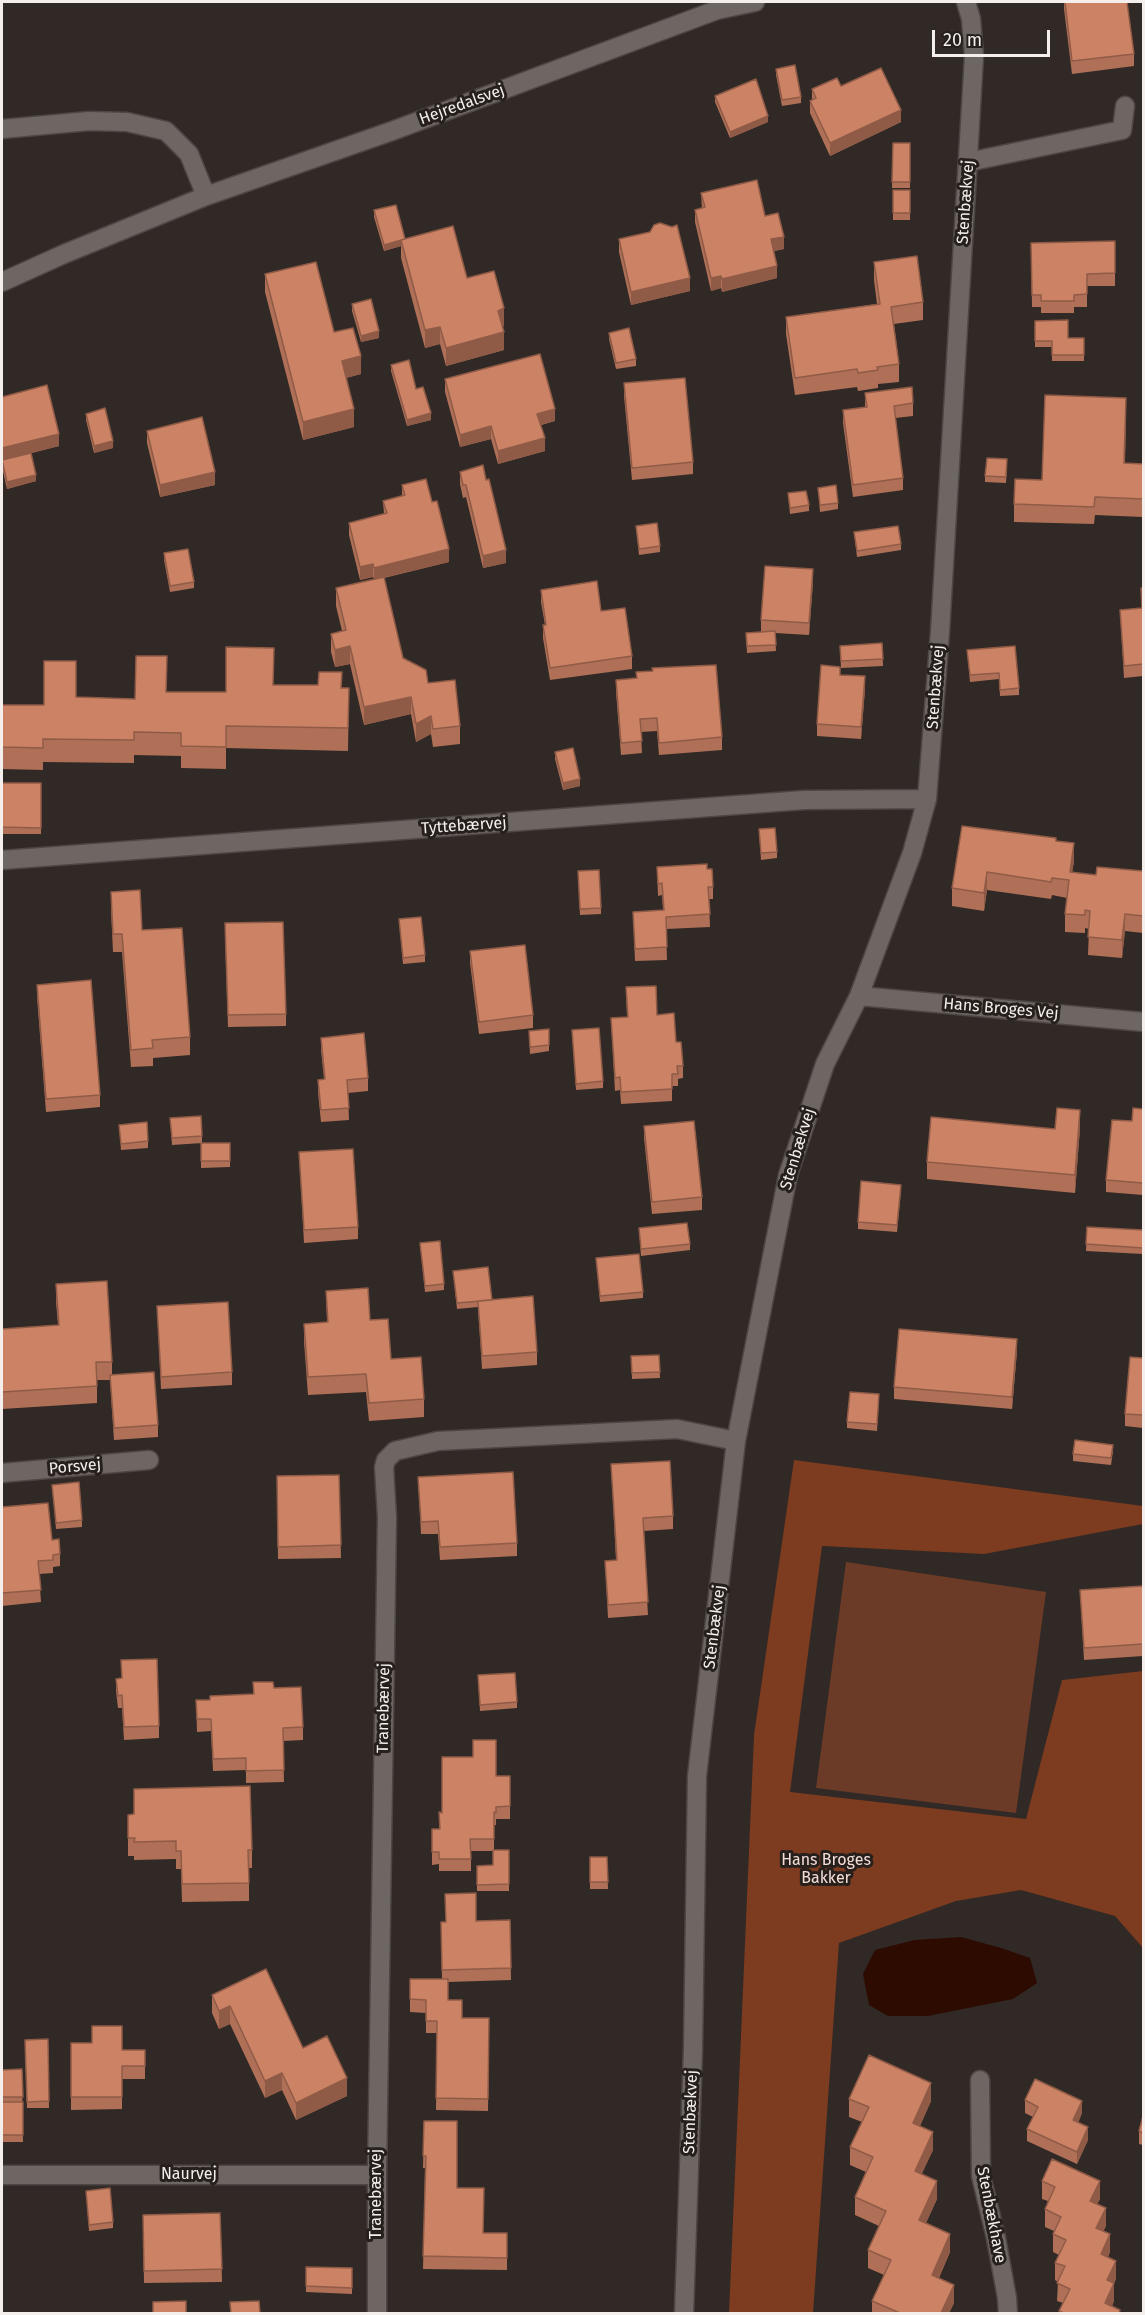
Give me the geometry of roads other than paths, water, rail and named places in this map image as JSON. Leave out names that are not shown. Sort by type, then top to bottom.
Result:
[{"type":"street","name":"Hejredalsvej","points":[[2,282],[63,254],[206,196],[393,130],[724,6],[755,2]]},
{"type":"street","name":"Stenbækvej","points":[[684,2313],[693,2049],[697,1776],[736,1441],[788,1175],[825,1064],[859,996],[912,853],[927,799],[974,56],[971,19],[966,2]]},
{"type":"street","points":[[968,162],[1122,130],[1125,106]]},
{"type":"street","points":[[2,129],[89,121],[127,122],[166,131],[189,154],[206,196]]},
{"type":"street","name":"Tyttebærvej","points":[[2,860],[804,800],[927,799]]},
{"type":"street","name":"Hans Broges Vej","points":[[859,996],[1143,1022]]},
{"type":"street","name":"Tranebærvej","points":[[377,2313],[387,1517],[384,1467],[386,1460],[395,1451],[404,1447],[445,1440],[677,1429],[736,1441]]},
{"type":"street","name":"Porsvej","points":[[2,1473],[149,1460]]},
{"type":"street","name":"Stenbækhave","points":[[980,2080],[981,2176],[996,2238],[1008,2313]]},
{"type":"street","name":"Naurvej","points":[[2,2175],[377,2175]]},
{"type":"park label","name":"Hans Broges Bakker","points":[[826,1870]]}]
